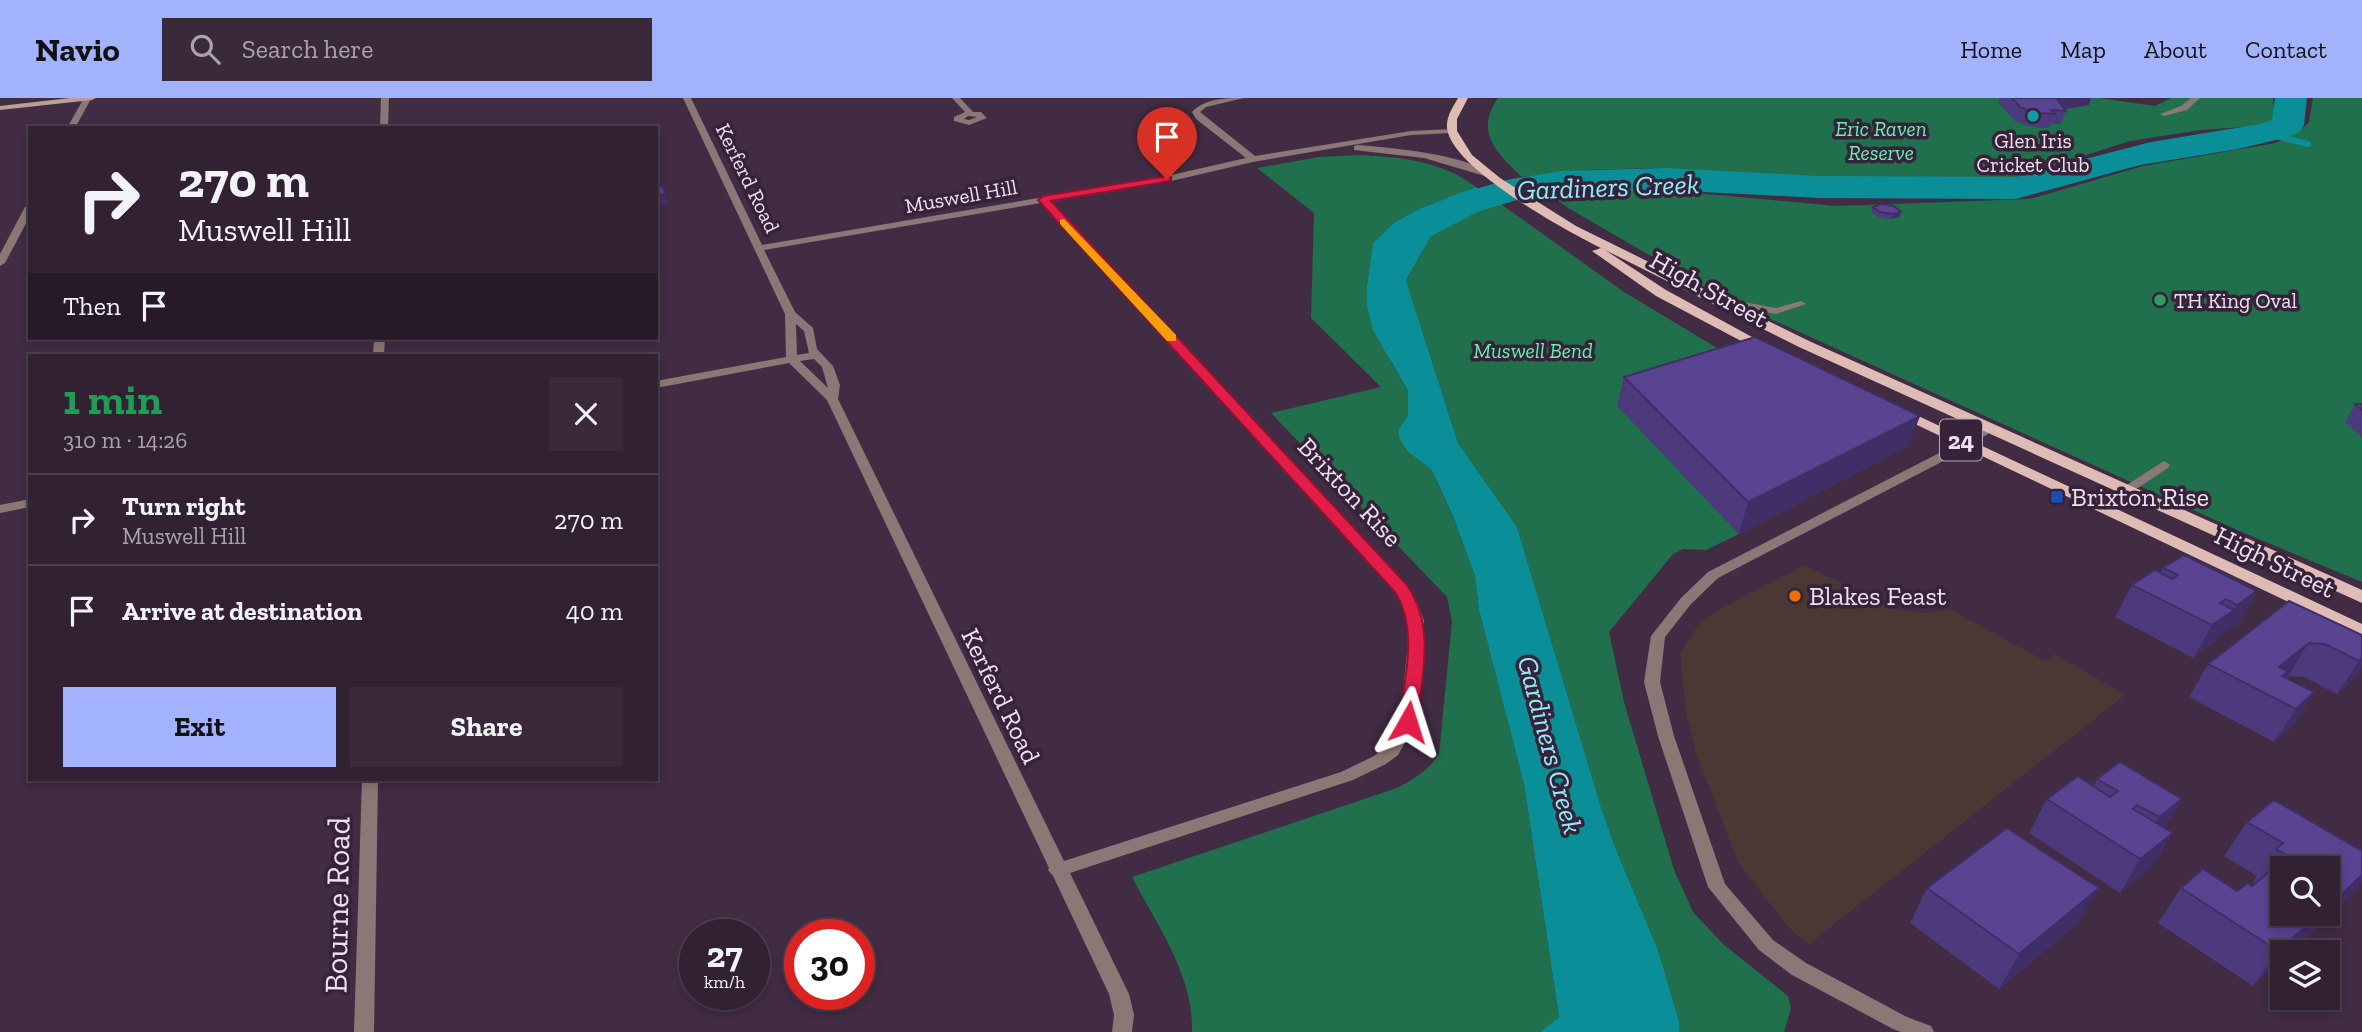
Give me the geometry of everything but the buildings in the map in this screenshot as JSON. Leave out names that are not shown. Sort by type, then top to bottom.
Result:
[{"type":"main road","points":[[0,108],[89,98]]},
{"type":"main road","points":[[1454,135],[1452,119],[1463,98]]},
{"type":"main road","name":"High Street","points":[[1454,135],[1468,157],[1492,177],[1572,229],[1632,275],[1707,318],[1782,356]]},
{"type":"main road","name":"High Street","points":[[1572,229],[1766,326],[2362,597]]},
{"type":"main road","name":"High Street","points":[[1879,402],[2362,631]]},
{"type":"street","points":[[72,126],[89,98]]},
{"type":"street","points":[[384,126],[385,98]]},
{"type":"street","name":"Kerferd Road","points":[[691,98],[790,314],[792,359],[832,399],[1119,994],[1123,1024]]},
{"type":"street","points":[[956,98],[970,113]]},
{"type":"street","points":[[1240,98],[1203,105],[1196,112],[1253,159]]},
{"type":"street","points":[[2164,114],[2184,108],[2196,98]]},
{"type":"street","name":"Muswell Hill","points":[[759,248],[1167,179],[1253,159],[1335,147],[1454,135]]},
{"type":"street","name":"Muswell Hill","points":[[1335,147],[1415,154],[1458,163],[1492,177]]},
{"type":"street","name":"Brixton Rise","points":[[1043,200],[1387,570],[1411,604],[1418,631],[1408,722],[1397,745],[1380,760],[1347,776],[1057,870]]},
{"type":"street","points":[[0,263],[28,211]]},
{"type":"street","points":[[1712,299],[1776,311],[1801,304]]},
{"type":"street","points":[[1766,326],[1776,311]]},
{"type":"street","name":"Kerferd Road","points":[[790,314],[809,330],[815,355],[827,366],[832,376],[832,399]]},
{"type":"street","points":[[658,385],[815,355]]},
{"type":"street","points":[[1924,1032],[1900,1023],[1798,968],[1766,945],[1717,887],[1666,736],[1653,682],[1653,666],[1658,636],[1686,601],[1713,575],[1967,443],[1990,427]]},
{"type":"street","points":[[2101,506],[2164,465]]},
{"type":"street","points":[[0,509],[28,503]]},
{"type":"street","name":"Bourne Road","points":[[364,1032],[370,781]]},
{"type":"shaded area","points":[[1804,565],[1894,609],[1924,613],[1950,609],[2045,661],[2055,654],[2125,695],[1809,944],[1790,929],[1739,864],[1696,753],[1686,713],[1680,653],[1699,624],[1718,610]]},
{"type":"green space","name":"Eric Raven Reserve","points":[[1498,98],[2099,98],[2155,106],[2171,98],[2273,98],[2275,120],[2258,126],[2201,130],[2130,141],[2007,180],[1818,181],[1655,168],[1588,170],[1522,177],[1497,150],[1488,132],[1491,110]]},
{"type":"green space","points":[[2313,98],[2362,98],[2362,582],[2237,530],[1722,297],[1568,208],[1547,192],[1631,187],[1836,206],[2030,199],[2143,166],[2276,143],[2301,130],[2309,122]]},
{"type":"green space","points":[[1359,155],[1421,162],[1449,171],[1476,187],[1421,208],[1373,243],[1367,285],[1392,364],[1408,391],[1408,415],[1399,429],[1408,452],[1432,470],[1453,516],[1475,576],[1479,610],[1524,784],[1559,1019],[1540,1032],[1192,1032],[1191,1011],[1180,971],[1132,877],[1397,788],[1420,774],[1439,754],[1452,622],[1447,597],[1271,413],[1381,387],[1311,318],[1314,213],[1257,168],[1319,157]]},
{"type":"green space","name":"Muswell Bend","points":[[1498,202],[1624,292],[1747,366],[1618,406],[1739,534],[1706,550],[1683,549],[1673,554],[1609,632],[1624,702],[1674,870],[1693,912],[1723,944],[1788,996],[1791,1008],[1784,1032],[1679,1032],[1679,1021],[1658,950],[1601,807],[1517,527],[1458,443],[1406,280],[1434,231]]},
{"type":"water","points":[[1476,187],[1498,202],[1434,231],[1406,280],[1458,443],[1517,527],[1601,807],[1658,950],[1679,1021],[1679,1032],[1540,1032],[1559,1018],[1524,784],[1479,610],[1475,576],[1453,516],[1432,470],[1408,452],[1399,437],[1399,429],[1408,415],[1408,391],[1373,330],[1367,305],[1373,243],[1394,223],[1421,208]]},
{"type":"waterway","name":"Gardiners Creek","points":[[1419,227],[1464,204],[1511,190],[1562,181],[1613,178],[1819,187],[2016,188],[2151,152],[2272,131],[2288,125],[2291,98]]},
{"type":"waterway","points":[[2269,134],[2308,144]]},
{"type":"slow traffic","points":[[1064,222],[1171,338]]},
{"type":"place","name":"Glen Iris Cricket Club","points":[[2033,116]]},
{"type":"place","name":"TH King Oval","points":[[2160,300]]},
{"type":"place","name":"Brixton Rise","points":[[2057,497]]},
{"type":"place","name":"Blakes Feast","points":[[1795,596]]},
{"type":"route","points":[[1167,179],[1043,200],[1387,570],[1401,589],[1411,604],[1418,631],[1408,722]]}]
